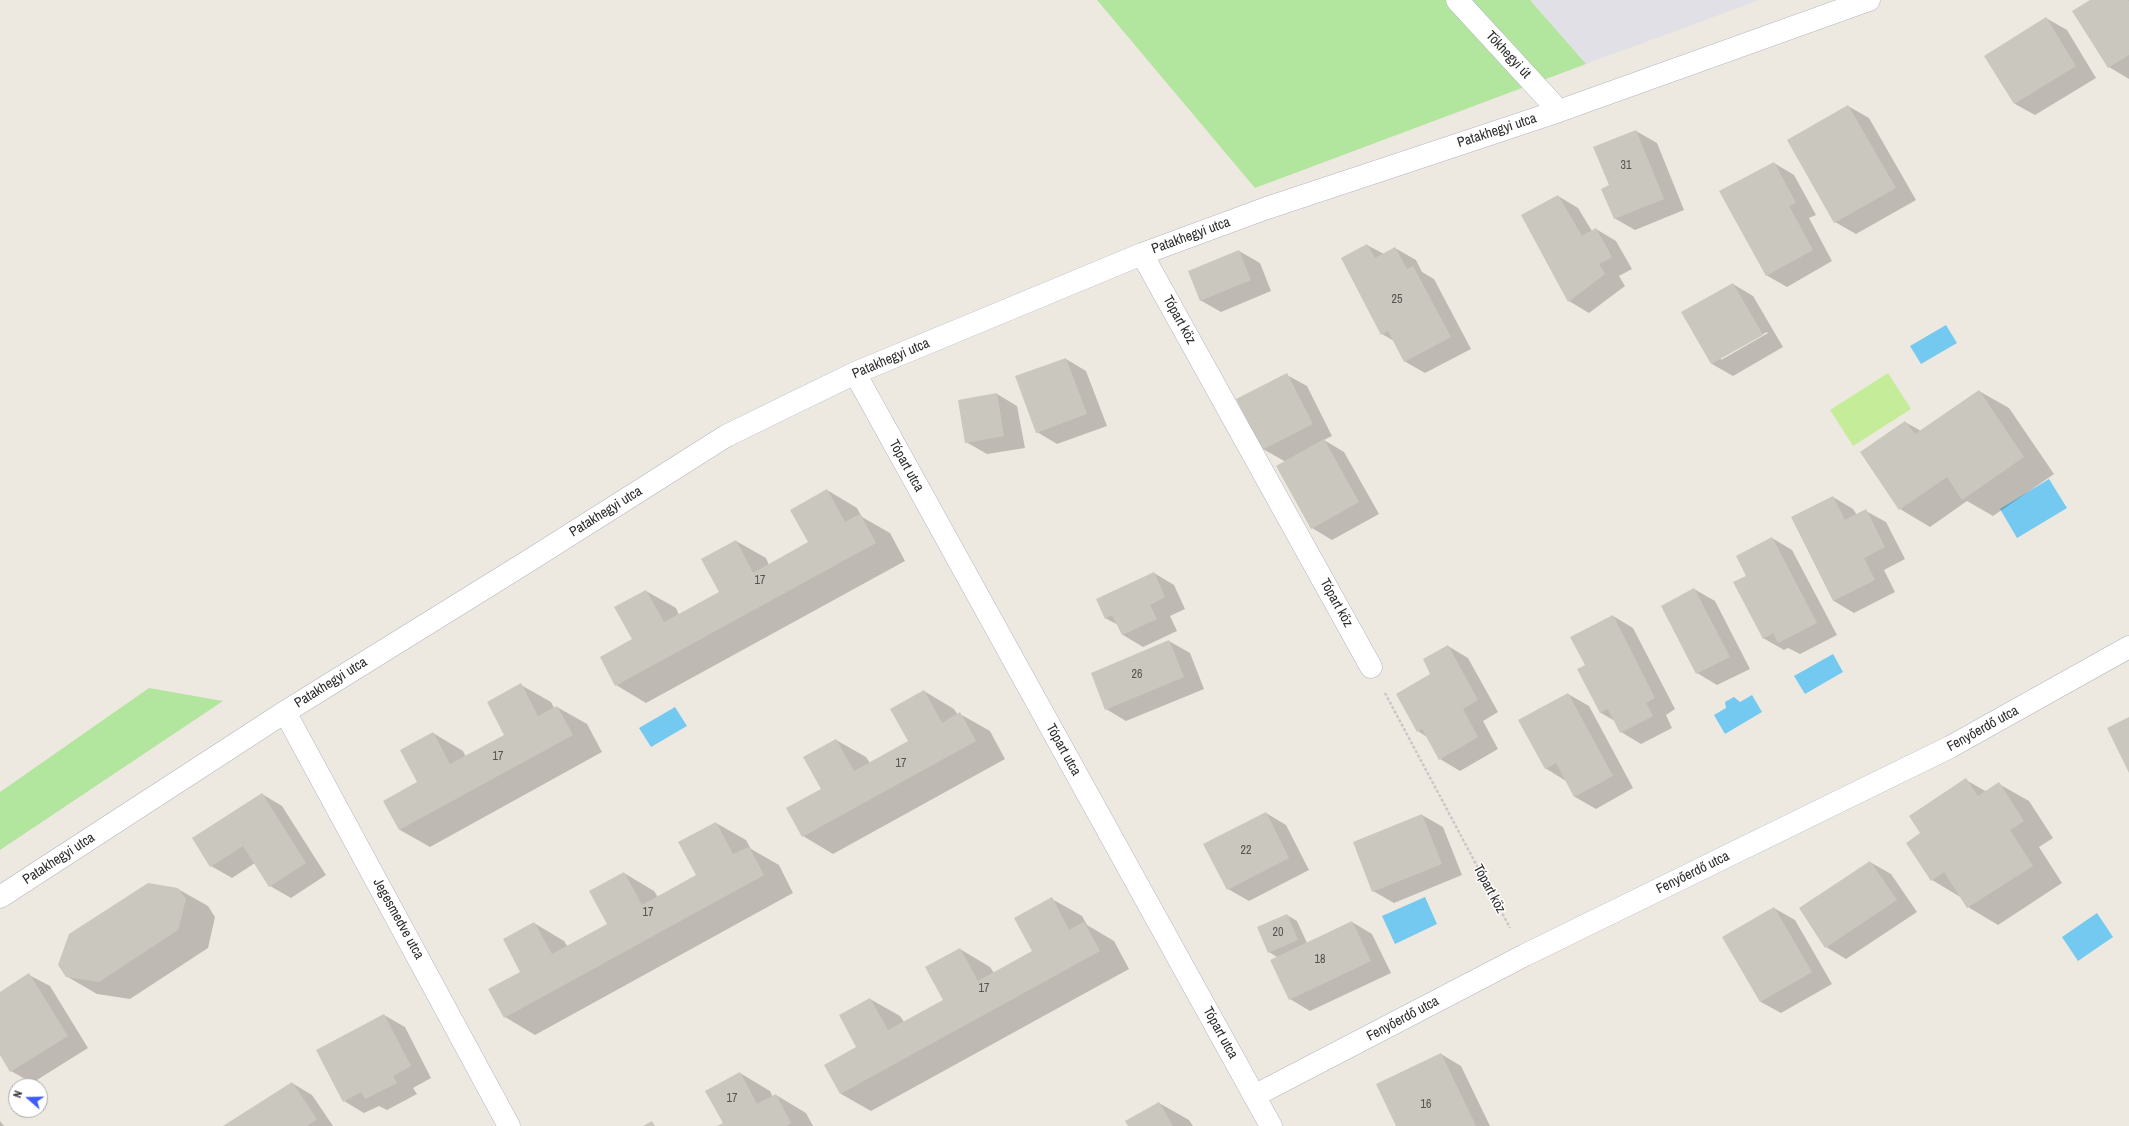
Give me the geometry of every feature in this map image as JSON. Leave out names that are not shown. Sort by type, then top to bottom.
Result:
[{"type":"street","name":"Tökhegyi út","points":[[1457,0],[1559,110]]},
{"type":"street","name":"Patakhegyi utca","points":[[0,898],[285,712],[726,436],[855,373],[1142,254],[1264,209],[1559,110],[1869,0]]},
{"type":"street","name":"Tópart köz","points":[[1142,254],[1371,667]]},
{"type":"street","name":"Tópart utca","points":[[855,373],[1271,1126]]},
{"type":"street","name":"Fenyőerdő utca","points":[[1254,1096],[1525,955],[1950,747],[2129,647]]},
{"type":"street","name":"Jegesmedve utca","points":[[285,712],[510,1126]]},
{"type":"path","name":"Tópart köz","points":[[1371,667],[1525,955]]},
{"type":"shaded area","points":[[1530,0],[1760,0],[1586,64]]},
{"type":"green space","points":[[1097,0],[1530,0],[1586,64],[1255,188]]},
{"type":"green space","points":[[1888,373],[1911,409],[1853,446],[1830,410]]},
{"type":"green space","points":[[149,688],[223,701],[0,850],[0,792]]},
{"type":"water","points":[[1946,325],[1957,343],[1921,364],[1910,346]]},
{"type":"water","points":[[2049,479],[2067,508],[2017,538],[2000,509]]},
{"type":"water","points":[[1833,654],[1843,672],[1805,694],[1794,676]]},
{"type":"water","points":[[1752,695],[1762,712],[1725,734],[1714,715],[1726,708],[1725,702],[1734,697],[1740,702]]},
{"type":"water","points":[[675,707],[687,726],[651,747],[639,728]]},
{"type":"water","points":[[1425,897],[1437,924],[1395,944],[1382,916]]},
{"type":"water","points":[[2097,913],[2113,937],[2078,961],[2062,937]]},
{"type":"building","points":[[2090,0],[2128,0],[2129,2],[2129,55],[2108,68],[2072,11]]},
{"type":"building","points":[[2046,17],[2076,66],[2014,104],[1984,56]]},
{"type":"building","points":[[1848,105],[1896,188],[1834,223],[1787,140]]},
{"type":"building","points":[[1636,130],[1664,199],[1614,219],[1601,189],[1609,185],[1593,147]]},
{"type":"building","points":[[1774,162],[1796,203],[1789,206],[1813,250],[1766,276],[1719,191]]},
{"type":"building","points":[[1558,195],[1582,236],[1596,228],[1612,257],[1599,264],[1605,274],[1568,302],[1521,215]]},
{"type":"building","points":[[1367,244],[1375,258],[1395,247],[1407,269],[1413,266],[1451,337],[1404,362],[1388,331],[1381,335],[1341,258]]},
{"type":"building","points":[[1239,250],[1251,280],[1200,301],[1188,271]]},
{"type":"building","points":[[1733,283],[1763,335],[1711,364],[1681,312]]},
{"type":"building","points":[[1066,358],[1087,414],[1036,433],[1015,376]]},
{"type":"building","points":[[1287,373],[1313,424],[1262,450],[1236,399]]},
{"type":"building","points":[[1979,390],[2024,457],[1962,500],[1947,477],[1899,510],[1860,452],[1905,421],[1915,434]]},
{"type":"building","points":[[997,393],[1004,436],[965,443],[958,400]]},
{"type":"building","points":[[1324,439],[1359,502],[1311,529],[1276,466]]},
{"type":"building","points":[[827,489],[845,522],[860,514],[876,543],[615,686],[600,657],[632,639],[614,607],[646,590],[664,622],[719,592],[701,559],[736,540],[753,573],[808,542],[790,510]]},
{"type":"building","points":[[1833,496],[1845,520],[1866,509],[1885,547],[1864,558],[1875,580],[1833,601],[1791,517]]},
{"type":"building","points":[[1772,537],[1817,623],[1778,643],[1773,633],[1763,639],[1733,582],[1746,576],[1736,556]]},
{"type":"building","points":[[1154,572],[1165,597],[1150,605],[1157,619],[1122,635],[1112,615],[1105,619],[1096,599]]},
{"type":"building","points":[[1694,588],[1730,657],[1696,674],[1661,606]]},
{"type":"building","points":[[1613,615],[1655,698],[1646,703],[1653,716],[1620,733],[1608,709],[1600,713],[1577,669],[1585,665],[1570,637]]},
{"type":"building","points":[[1169,640],[1184,677],[1105,710],[1091,673]]},
{"type":"building","points":[[1448,645],[1478,700],[1463,709],[1478,737],[1439,760],[1422,729],[1417,732],[1396,694],[1430,674],[1423,659]]},
{"type":"building","points":[[521,683],[538,716],[557,706],[573,735],[399,830],[383,801],[417,782],[400,750],[433,732],[450,764],[504,735],[487,702]]},
{"type":"building","points":[[924,690],[942,723],[960,712],[976,741],[802,837],[786,808],[821,789],[803,757],[836,739],[854,771],[908,741],[890,709]]},
{"type":"building","points":[[1568,693],[1613,776],[1574,797],[1556,763],[1545,769],[1518,720]]},
{"type":"building","points":[[2129,717],[2129,773],[2107,728]]},
{"type":"building","points":[[1966,778],[1978,796],[1999,782],[2024,821],[2010,830],[2033,866],[1967,908],[1944,872],[1931,881],[1906,843],[1920,833],[1909,816]]},
{"type":"building","points":[[262,793],[306,863],[269,887],[243,846],[210,867],[192,838]]},
{"type":"building","points":[[1266,812],[1289,858],[1227,890],[1203,844]]},
{"type":"building","points":[[1422,814],[1442,864],[1372,892],[1353,842]]},
{"type":"building","points":[[716,822],[733,854],[749,847],[764,875],[504,1018],[488,989],[520,972],[503,939],[534,922],[552,954],[607,924],[589,891],[624,872],[642,905],[696,875],[678,842]]},
{"type":"building","points":[[1870,861],[1897,900],[1825,948],[1799,908]]},
{"type":"building","points":[[148,883],[178,888],[186,899],[178,930],[99,982],[66,977],[58,965],[69,934]]},
{"type":"building","points":[[1052,897],[1069,930],[1084,922],[1100,951],[840,1094],[824,1065],[856,1047],[839,1015],[870,998],[888,1030],[943,1000],[925,967],[960,948],[978,981],[1032,951],[1014,918]]},
{"type":"building","points":[[1774,907],[1812,972],[1760,1002],[1722,937]]},
{"type":"building","points":[[1287,914],[1298,940],[1268,953],[1257,927]]},
{"type":"building","points":[[1352,921],[1371,961],[1289,1000],[1270,960]]},
{"type":"building","points":[[29,973],[68,1036],[10,1072],[0,1055],[0,992]]},
{"type":"building","points":[[384,1014],[411,1066],[393,1076],[397,1083],[365,1099],[361,1092],[343,1102],[316,1050]]},
{"type":"building","points":[[1441,1053],[1476,1126],[1396,1126],[1376,1084]]},
{"type":"building","points":[[740,1072],[757,1104],[776,1094],[791,1123],[786,1126],[717,1126],[723,1123],[705,1091]]},
{"type":"building","points":[[292,1082],[317,1119],[307,1126],[223,1126]]},
{"type":"building","points":[[1159,1102],[1173,1126],[1128,1126],[1125,1121]]},
{"type":"building","points":[[652,1121],[655,1126],[643,1126]]}]
